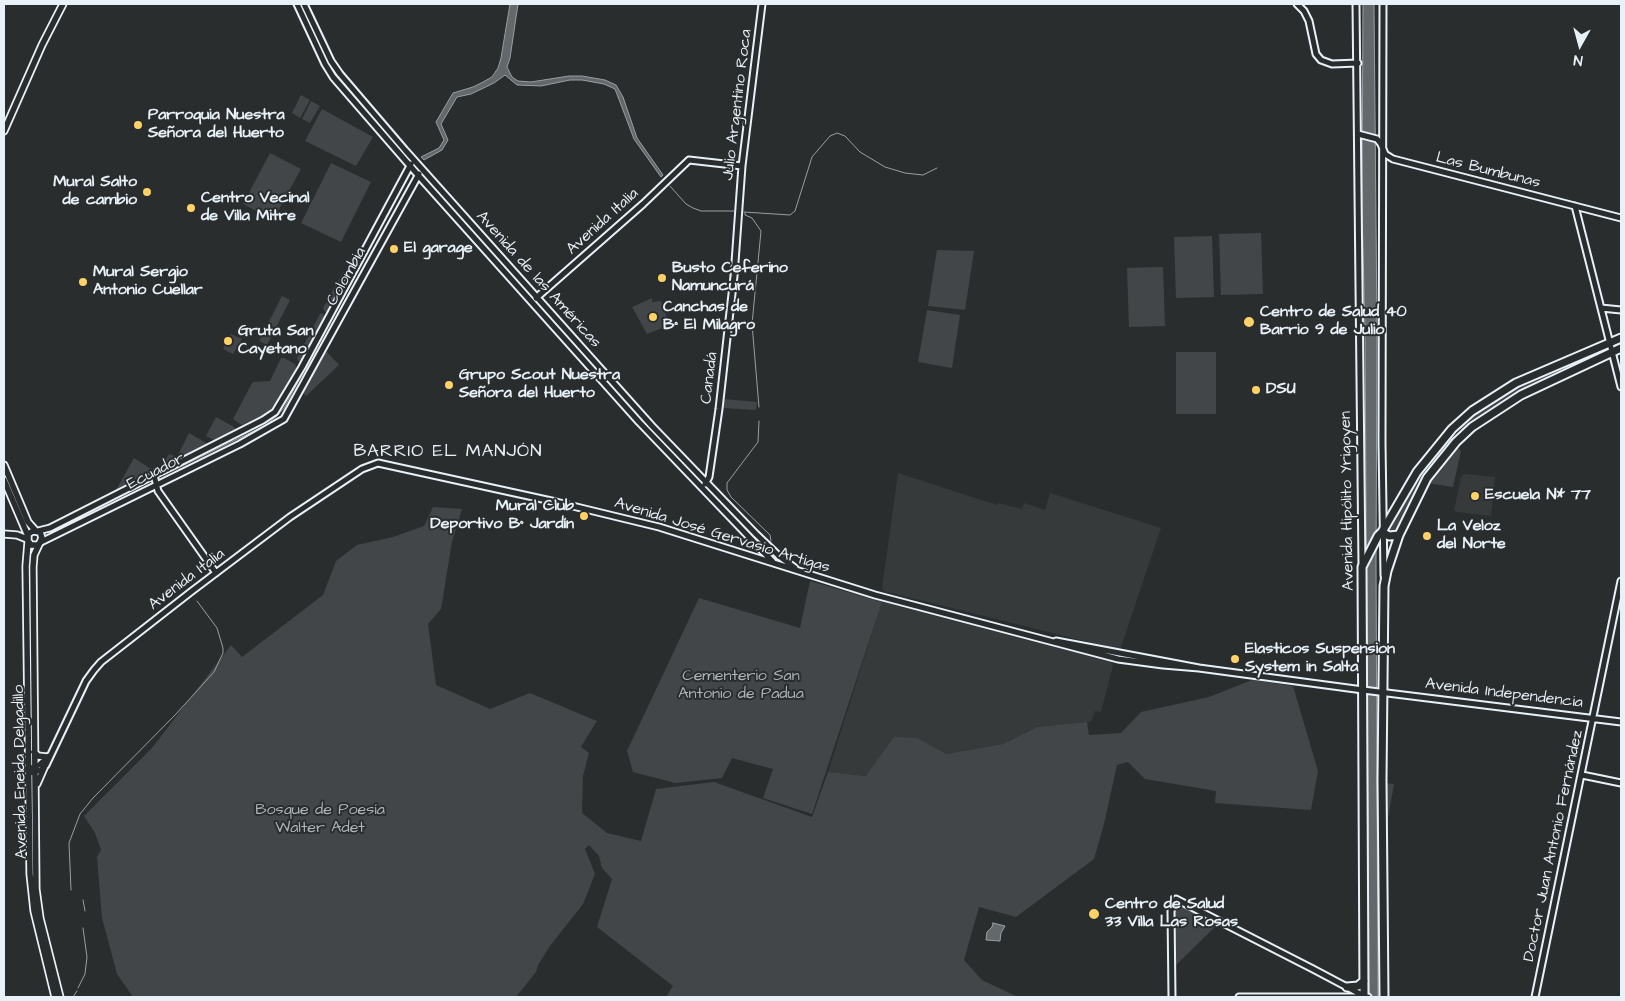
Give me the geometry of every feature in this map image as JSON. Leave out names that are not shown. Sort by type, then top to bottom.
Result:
[{"type":"highway","points":[[1362,567],[1424,462],[1452,429],[1472,411],[1516,383],[1621,338]]},
{"type":"highway","points":[[1384,586],[1399,535],[1429,474],[1456,442],[1472,427],[1521,395],[1621,348]]},
{"type":"highway","points":[[1380,534],[1389,536],[1399,535]]},
{"type":"highway","name":"Avenida Hipólito Yrigoyen","points":[[1362,567],[1365,997]]},
{"type":"highway","name":"Avenida Hipólito Yrigoyen","points":[[1384,586],[1384,997]]},
{"type":"highway","points":[[1347,987],[1358,986],[1364,981]]},
{"type":"main road","points":[[4,131],[42,45],[63,4]]},
{"type":"main road","name":"Avenida de las Américas","points":[[297,4],[328,70],[410,166],[639,422],[774,563]]},
{"type":"main road","name":"Avenida de las Américas","points":[[304,4],[331,60],[340,74],[413,159],[638,412],[779,556],[802,572]]},
{"type":"main road","name":"Julio Argentino Roca","points":[[739,209],[742,166],[762,4]]},
{"type":"main road","points":[[1297,4],[1304,11],[1309,21],[1316,54],[1321,60],[1329,64],[1358,63]]},
{"type":"main road","name":"Avenida Hipólito Yrigoyen","points":[[1356,4],[1360,134],[1362,567]]},
{"type":"main road","name":"Avenida Hipólito Yrigoyen","points":[[1383,4],[1380,534],[1384,586]]},
{"type":"main road","points":[[1360,134],[1377,139],[1383,131]]},
{"type":"main road","name":"Las Bumbunas","points":[[1377,139],[1385,154],[1392,159],[1621,218]]},
{"type":"main road","points":[[410,166],[413,159]]},
{"type":"main road","name":"Avenida Italia","points":[[532,302],[643,204],[689,160],[742,166]]},
{"type":"main road","name":"Ecuador","points":[[37,531],[50,528],[267,418],[275,412],[302,366],[410,166]]},
{"type":"main road","name":"Colombia","points":[[280,422],[288,413],[418,175],[423,170]]},
{"type":"main road","points":[[1575,206],[1621,386]]},
{"type":"main road","name":"Canadá","points":[[707,483],[719,409],[734,276],[739,209]]},
{"type":"main road","points":[[1601,308],[1621,310]]},
{"type":"main road","name":"Ecuador","points":[[39,544],[240,444],[280,422]]},
{"type":"main road","name":"Avenida Italia","points":[[44,768],[86,681],[94,670],[151,623],[290,517],[366,467],[378,463]]},
{"type":"main road","name":"Avenida José Gervasio Artigas","points":[[378,463],[640,522],[883,597],[1128,661],[1199,668],[1383,692]]},
{"type":"main road","points":[[4,465],[28,522],[42,536],[39,544],[33,546],[28,539],[17,535],[4,534]]},
{"type":"main road","points":[[154,475],[155,486],[174,516],[216,573]]},
{"type":"main road","name":"Avenida Eneida Delgadillo","points":[[4,480],[28,539],[26,566],[32,770],[29,864],[32,897],[55,997]]},
{"type":"main road","points":[[702,488],[707,483]]},
{"type":"main road","points":[[28,539],[31,532],[37,531]]},
{"type":"main road","name":"Avenida Eneida Delgadillo","points":[[39,544],[33,566],[34,752],[32,770],[36,789],[36,889],[40,918],[60,997]]},
{"type":"main road","name":"Doctor Juan Antonio Fernández","points":[[1535,997],[1621,581]]},
{"type":"main road","name":"Avenida Independencia","points":[[1383,692],[1621,722]]},
{"type":"main road","points":[[34,752],[38,756],[49,756]]},
{"type":"main road","name":"Avenida Italia","points":[[32,770],[49,756]]},
{"type":"main road","points":[[32,770],[44,768]]},
{"type":"main road","points":[[36,789],[44,768]]},
{"type":"main road","points":[[1582,775],[1621,783]]},
{"type":"main road","points":[[1172,997],[1171,910],[1176,900],[1365,997]]},
{"type":"main road","points":[[1239,997],[1365,997]]},
{"type":"shaded area","points":[[510,4],[518,4],[507,67],[512,77],[518,81],[531,82],[569,76],[582,76],[605,80],[616,85],[623,97],[637,138],[663,175],[661,177],[634,139],[615,89],[604,84],[582,80],[570,80],[541,86],[517,85],[505,75],[494,83],[471,94],[457,97],[441,124],[448,140],[442,150],[424,160],[421,157],[439,148],[444,140],[436,122],[453,93],[473,87],[492,77],[498,68]]},
{"type":"shaded area","points":[[1363,4],[1374,4],[1377,332],[1378,997],[1369,997],[1365,331],[1362,208]]},
{"type":"shaded area","points":[[898,473],[997,505],[998,503],[1022,509],[1024,503],[1045,510],[1050,493],[1161,528],[1120,650],[884,591],[882,588]]},
{"type":"shaded area","name":"Escuela N* 77","points":[[1464,474],[1495,477],[1491,516],[1454,510],[1461,477]]},
{"type":"shaded area","points":[[882,602],[1111,662],[1113,666],[1101,712],[1095,711],[1091,721],[1037,727],[1003,744],[946,754],[866,776],[828,772]]},
{"type":"shaded area","points":[[993,923],[1005,926],[1001,933],[1000,941],[986,940],[987,932]]},
{"type":"green space","points":[[301,95],[310,100],[300,118],[292,113]]},
{"type":"green space","points":[[311,101],[320,106],[310,123],[302,119]]},
{"type":"green space","points":[[322,109],[373,137],[356,166],[305,141]]},
{"type":"green space","points":[[270,153],[301,169],[273,220],[243,204]]},
{"type":"green space","points":[[331,163],[371,182],[341,242],[301,223]]},
{"type":"green space","points":[[1261,233],[1263,294],[1221,295],[1219,234]]},
{"type":"green space","points":[[1212,236],[1214,297],[1176,298],[1174,237]]},
{"type":"green space","points":[[937,250],[974,251],[965,310],[928,306]]},
{"type":"green space","points":[[1163,267],[1165,326],[1129,327],[1127,268]]},
{"type":"green space","points":[[343,272],[347,273],[347,278],[329,311],[325,312],[323,308]]},
{"type":"green space","points":[[282,296],[290,300],[267,345],[259,341]]},
{"type":"green space","name":"Canchas de B° El Milagro","points":[[652,298],[652,302],[661,301],[670,325],[647,334],[632,307]]},
{"type":"green space","points":[[927,310],[960,315],[952,368],[918,362]]},
{"type":"green space","points":[[322,313],[325,317],[300,361],[298,361],[297,358]]},
{"type":"green space","points":[[231,334],[242,339],[233,354],[223,349]]},
{"type":"green space","points":[[1605,346],[1609,347],[1610,351],[1522,391],[1481,417],[1465,430],[1460,429],[1460,425],[1474,412],[1509,390]]},
{"type":"green space","points":[[326,351],[339,365],[306,396],[303,393]]},
{"type":"green space","points":[[1176,352],[1216,352],[1216,414],[1176,414]]},
{"type":"green space","points":[[281,358],[295,364],[296,368],[279,401],[268,413],[242,425],[233,419],[253,382],[270,381]]},
{"type":"green space","points":[[724,399],[757,402],[756,410],[723,408]]},
{"type":"green space","points":[[216,417],[236,430],[214,440],[206,436]]},
{"type":"green space","points":[[189,433],[208,444],[162,467],[169,454],[177,457]]},
{"type":"green space","points":[[1449,438],[1453,438],[1453,442],[1431,468],[1396,532],[1385,532],[1428,462]]},
{"type":"green space","points":[[1457,447],[1461,451],[1453,487],[1428,483],[1434,474]]},
{"type":"green space","points":[[134,458],[151,469],[150,472],[116,490]]},
{"type":"green space","name":"Bosque de Poesía Walter Adet","points":[[433,507],[462,509],[452,542],[441,609],[428,624],[436,685],[490,709],[530,693],[597,721],[581,747],[589,753],[583,776],[582,813],[607,833],[641,841],[656,789],[714,782],[812,817],[828,772],[866,776],[894,737],[917,738],[946,754],[1003,744],[1037,727],[1087,722],[1089,735],[1121,733],[1141,712],[1209,697],[1252,680],[1293,686],[1318,771],[1311,810],[1215,803],[1216,791],[1145,779],[1128,762],[1117,765],[1094,859],[1016,917],[979,907],[964,960],[982,980],[1018,997],[666,997],[673,986],[597,927],[612,879],[602,868],[599,856],[589,845],[585,849],[595,874],[583,904],[550,946],[538,965],[536,972],[516,997],[133,997],[117,974],[102,918],[97,857],[101,850],[95,833],[84,816],[152,748],[231,645],[242,657],[323,595],[336,561],[357,545],[393,537],[424,526]]},
{"type":"green space","points":[[30,551],[33,552],[30,565],[33,741],[31,737],[29,566]]},
{"type":"green space","name":"Cementerio San Antonio de Padua","points":[[810,581],[882,602],[812,814],[763,798],[773,769],[732,758],[722,778],[675,783],[633,772],[627,751],[699,598],[800,628]]},
{"type":"green space","points":[[1384,783],[1394,784],[1388,818],[1385,822]]},
{"type":"green space","points":[[1182,905],[1217,923],[1217,925],[1176,965],[1173,965],[1175,907]]},
{"type":"waterway","points":[[744,212],[790,215],[795,211],[812,157],[830,136],[837,133],[845,136],[860,152],[885,167],[905,173],[923,175],[937,168]]},
{"type":"waterway","points":[[375,238],[409,174]]},
{"type":"waterway","points":[[670,186],[686,204],[693,208],[701,211],[734,211]]},
{"type":"waterway","points":[[745,213],[745,215],[752,218],[761,231],[752,324],[759,407]]},
{"type":"waterway","points":[[348,287],[374,240]]},
{"type":"waterway","points":[[164,475],[266,425],[277,416],[284,408],[346,292]]},
{"type":"waterway","points":[[759,421],[758,442],[727,483],[727,490],[731,497],[770,535],[771,541]]},
{"type":"waterway","points":[[71,522],[148,482]]},
{"type":"waterway","points":[[71,890],[69,843],[80,814],[93,798],[176,714],[214,672],[223,653],[217,628],[197,601]]},
{"type":"waterway","points":[[83,900],[85,911]]},
{"type":"waterway","points":[[78,988],[85,974],[87,957],[83,928]]},
{"type":"waterway","points":[[73,997],[77,991]]},
{"type":"place","name":"Parroquia Nuestra Señora del Huerto","points":[[138,125]]},
{"type":"place","name":"Mural Salto de cambio","points":[[147,192]]},
{"type":"place","name":"Centro Vecinal de Villa Mitre","points":[[191,208]]},
{"type":"place","name":"El garage","points":[[394,249]]},
{"type":"place","name":"Busto Ceferino Namuncurá","points":[[662,278]]},
{"type":"place","name":"Mural Sergio Antonio Cuellar","points":[[83,282]]},
{"type":"place","name":"Canchas de B° El Milagro","points":[[653,317]]},
{"type":"place","name":"Centro de Salud 40 Barrio 9 de Julio","points":[[1249,322]]},
{"type":"place","name":"Gruta San Cayetano","points":[[228,341]]},
{"type":"place","name":"Grupo Scout Nuestra Señora del Huerto","points":[[449,385]]},
{"type":"place","name":"DSU","points":[[1256,390]]},
{"type":"place","name":"Escuela N* 77","points":[[1475,496]]},
{"type":"place","name":"Mural Club Deportivo B° Jardín","points":[[584,516]]},
{"type":"place","name":"La Veloz del Norte","points":[[1427,536]]},
{"type":"place","name":"Elasticos Suspension System in Salta","points":[[1235,659]]},
{"type":"place","name":"Centro de Salud 33 Villa Las Rosas","points":[[1094,914]]},
{"type":"district","name":"BARRIO EL MANJÓN","points":[[448,452]]}]
